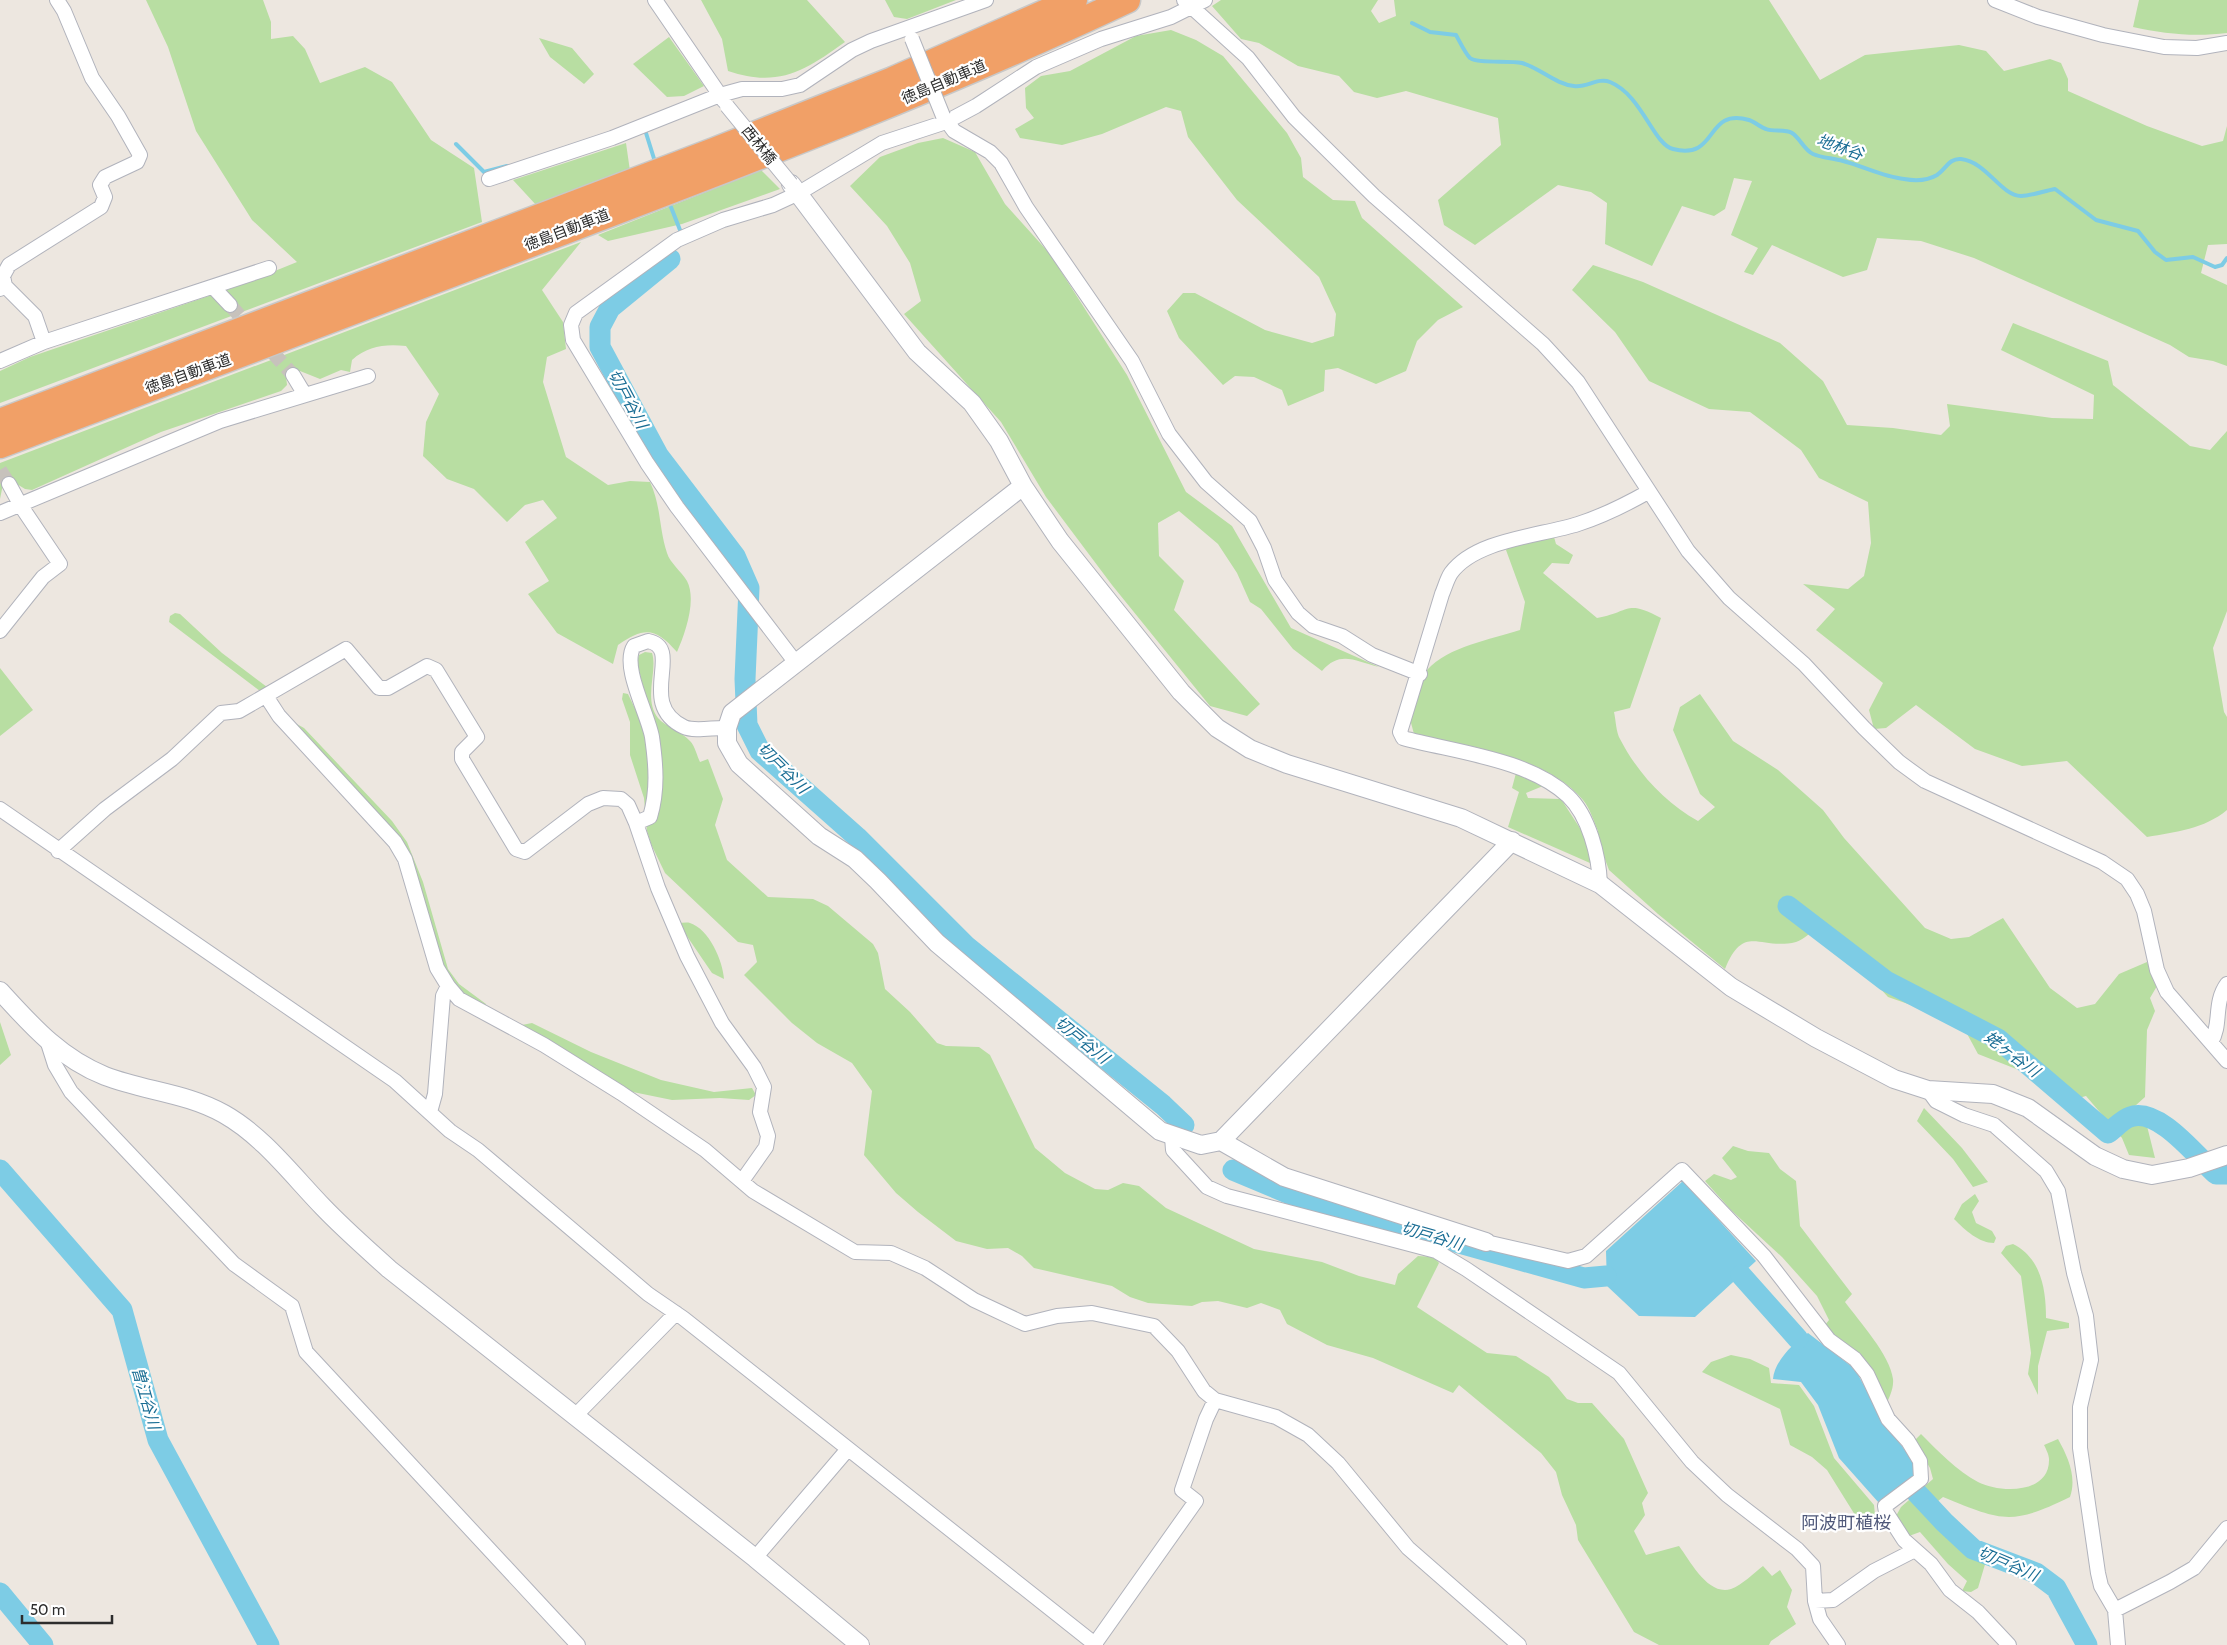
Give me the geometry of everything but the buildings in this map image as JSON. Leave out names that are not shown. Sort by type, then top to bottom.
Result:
[{"type":"highway","name":"徳島自動車道","points":[[0,422],[714,152],[893,80],[1074,0]]},
{"type":"highway","name":"徳島自動車道","points":[[0,445],[722,171],[1048,38],[1127,0]]},
{"type":"street","points":[[44,342],[35,316],[2,287],[3,276],[9,264],[101,207],[105,197],[100,185],[105,177],[137,162],[140,156],[118,116],[92,78],[64,11],[57,0]]},
{"type":"street","name":"西林橋","points":[[656,0],[724,100],[795,188]]},
{"type":"street","points":[[489,179],[724,100],[742,89],[782,89],[800,85],[852,50],[871,41],[910,34],[986,0]]},
{"type":"street","points":[[1995,0],[2038,17],[2102,35],[2164,47],[2197,48],[2227,43]]},
{"type":"street","points":[[796,663],[677,507],[647,463],[573,340],[571,325],[576,313],[677,240],[723,220],[773,205],[795,188],[882,143],[976,106],[1036,67],[1101,39],[1171,17],[1192,3],[1248,58],[1294,116],[1374,196],[1543,344],[1578,382],[1688,551],[1729,598],[1804,664],[1899,762],[1925,781],[2102,862],[2127,879],[2137,894],[2144,910],[2157,970],[2167,992],[2227,1061]]},
{"type":"street","points":[[910,34],[944,119],[954,131],[990,152],[1001,163],[1026,207],[1132,361],[1169,434],[1206,482],[1250,521],[1264,548],[1275,580],[1298,613],[1313,626],[1342,636],[1372,655],[1420,674]]},
{"type":"street","points":[[795,188],[918,352],[972,403],[999,441],[1023,486],[1060,541],[1181,692],[1217,728],[1250,749],[1287,764],[1461,818],[1600,884],[1731,987],[1842,1052],[1894,1079],[1928,1090],[1993,1094],[2028,1108],[2096,1156],[2124,1169],[2152,1175],[2189,1168],[2220,1157]]},
{"type":"street","points":[[0,361],[44,342],[269,268]]},
{"type":"street","points":[[213,287],[230,306]]},
{"type":"street","points":[[294,375],[304,395]]},
{"type":"street","points":[[0,513],[21,506],[113,464],[220,421],[368,376]]},
{"type":"street","points":[[0,631],[43,578],[60,564],[21,506],[9,484]]},
{"type":"street","points":[[1023,486],[732,713],[727,728],[727,743],[739,764],[746,771],[819,836],[855,859],[936,943],[1160,1131],[1172,1137],[1201,1145],[1221,1141],[1512,841]]},
{"type":"street","points":[[1600,884],[1600,864],[1591,832],[1569,797],[1546,780],[1516,767],[1403,738],[1400,732],[1420,674],[1442,594],[1451,573],[1466,558],[1515,540],[1578,525],[1619,508],[1648,492]]},
{"type":"street","points":[[636,823],[650,817],[656,797],[656,766],[651,735],[629,662],[634,646],[648,640],[658,644],[662,649],[665,660],[659,693],[661,702],[669,715],[685,728],[727,728]]},
{"type":"street","points":[[58,851],[105,809],[172,759],[221,713],[239,711],[346,649],[378,688],[388,688],[427,666],[436,670],[477,737],[462,752],[462,759],[516,849],[525,852],[588,804],[603,798],[621,799],[628,805],[658,888],[686,956],[722,1024],[754,1067],[764,1087],[760,1112],[768,1136],[766,1147],[742,1181]]},
{"type":"street","points":[[266,696],[285,723],[395,842],[405,860],[438,968],[448,986],[459,999],[544,1044],[621,1093],[705,1150],[753,1191],[855,1252],[891,1253],[925,1268],[974,1300],[1025,1324],[1057,1316],[1092,1314],[1154,1326],[1178,1351],[1204,1391],[1215,1400],[1276,1417],[1308,1435],[1338,1463],[1408,1548],[1519,1645]]},
{"type":"street","points":[[0,809],[58,851],[395,1081],[450,1131],[478,1150],[648,1294],[676,1313],[1095,1645],[1196,1501],[1182,1490],[1206,1419],[1215,1400]]},
{"type":"street","points":[[2211,1042],[2215,1036],[2217,1006],[2227,984]]},
{"type":"street","points":[[430,1112],[435,1094],[443,996],[448,986]]},
{"type":"street","points":[[0,991],[48,1043],[83,1066],[106,1076],[184,1097],[223,1114],[250,1132],[333,1218],[389,1269],[574,1417],[755,1558],[860,1645]]},
{"type":"street","points":[[48,1043],[55,1065],[71,1092],[234,1264],[292,1306],[306,1352],[578,1645]]},
{"type":"street","points":[[1928,1090],[1936,1101],[1964,1115],[1994,1125],[2046,1171],[2058,1191],[2074,1273],[2086,1316],[2090,1360],[2080,1407],[2080,1448],[2098,1573],[2114,1610],[2118,1645]]},
{"type":"street","points":[[1172,1137],[1173,1150],[1207,1187],[1227,1196],[1436,1252],[1466,1269],[1619,1374],[1692,1462],[1727,1495],[1797,1549],[1813,1566],[1815,1601],[1820,1619],[1838,1645]]},
{"type":"street","points":[[1221,1141],[1284,1177],[1486,1242],[1568,1261],[1586,1256],[1682,1170],[1764,1256],[1829,1340],[1855,1359],[1867,1374],[1888,1419],[1908,1441],[1920,1461],[1921,1479],[1885,1506],[1886,1512],[1904,1540],[1931,1564],[1950,1590],[1978,1612],[2009,1645]]},
{"type":"street","points":[[574,1417],[676,1313]]},
{"type":"street","points":[[755,1558],[848,1449]]},
{"type":"street","points":[[2114,1610],[2194,1568],[2227,1528]]},
{"type":"street","points":[[1815,1601],[1833,1600],[1874,1571],[1915,1550]]},
{"type":"green space","points":[[146,0],[263,0],[271,22],[271,39],[293,36],[305,49],[320,83],[365,67],[392,82],[431,140],[474,168],[482,222],[0,403],[0,371],[30,357],[238,286],[297,262],[252,220],[196,131],[168,47]]},
{"type":"green space","points":[[701,0],[807,0],[845,42],[817,61],[790,74],[762,78],[728,71],[722,39]]},
{"type":"green space","points":[[885,0],[956,0],[907,19],[894,17]]},
{"type":"green space","points":[[1221,0],[1378,0],[1371,11],[1379,23],[1396,16],[1394,0],[1769,0],[1820,80],[1865,55],[1959,45],[1986,51],[2004,71],[2050,59],[2061,63],[2068,79],[2068,91],[2147,126],[2202,146],[2223,141],[2227,126],[2227,244],[2208,245],[2201,273],[2227,285],[2227,366],[2213,361],[2189,357],[2170,345],[1974,258],[1921,241],[1877,238],[1867,270],[1843,277],[1772,245],[1753,275],[1744,272],[1758,248],[1731,235],[1752,181],[1734,178],[1725,209],[1714,216],[1682,206],[1652,266],[1605,244],[1607,203],[1591,192],[1558,185],[1475,245],[1444,225],[1438,200],[1501,145],[1498,118],[1406,91],[1377,98],[1354,92],[1339,76],[1298,66],[1259,43],[1241,39],[1212,6]]},
{"type":"green space","points":[[2139,0],[2227,0],[2227,33],[2180,34],[2133,27]]},
{"type":"green space","points":[[1171,30],[1196,40],[1223,56],[1287,133],[1301,158],[1303,177],[1333,200],[1355,201],[1362,218],[1463,307],[1438,320],[1417,341],[1406,371],[1376,384],[1338,368],[1325,370],[1324,391],[1288,406],[1282,390],[1254,377],[1235,376],[1223,385],[1179,338],[1167,311],[1183,293],[1195,293],[1265,330],[1312,343],[1334,336],[1336,314],[1319,277],[1237,200],[1188,137],[1181,111],[1166,107],[1102,134],[1062,145],[1020,138],[1015,129],[1034,118],[1026,108],[1025,88],[1041,76],[1070,71],[1136,36]]},
{"type":"green space","points":[[669,37],[704,86],[684,96],[667,97],[633,64]]},
{"type":"green space","points":[[539,38],[572,48],[594,74],[584,84],[550,57]]},
{"type":"green space","points":[[943,138],[975,152],[1005,204],[1050,254],[1127,375],[1186,492],[1232,526],[1291,628],[1379,667],[1355,660],[1342,659],[1335,661],[1322,671],[1293,649],[1261,609],[1250,602],[1237,573],[1218,544],[1179,511],[1158,523],[1159,556],[1184,581],[1174,610],[1260,704],[1247,716],[1210,706],[1112,585],[1046,497],[1001,422],[904,314],[921,301],[910,263],[887,226],[850,186],[880,157],[918,143]]},
{"type":"green space","points":[[626,143],[630,171],[537,206],[513,180]]},
{"type":"green space","points":[[761,170],[780,189],[682,224],[608,241],[598,235]]},
{"type":"green space","points":[[581,242],[542,290],[563,322],[566,349],[547,357],[543,382],[566,457],[608,485],[630,481],[650,482],[656,499],[667,553],[687,581],[690,589],[689,617],[677,652],[663,638],[656,634],[650,632],[643,633],[627,639],[618,645],[613,664],[557,633],[528,594],[549,581],[525,542],[557,518],[543,500],[525,505],[507,522],[474,489],[447,479],[423,456],[426,422],[439,394],[406,346],[391,345],[370,349],[352,360],[350,372],[341,370],[320,379],[300,371],[286,376],[287,385],[281,391],[161,432],[32,490],[25,489],[12,481],[3,484],[0,499],[0,463]]},
{"type":"green space","points":[[1593,265],[1643,282],[1780,343],[1823,381],[1847,425],[1893,428],[1941,435],[1950,426],[1947,404],[2052,418],[2093,419],[2094,395],[2001,350],[2013,323],[2108,361],[2113,385],[2190,446],[2210,450],[2227,431],[2227,611],[2213,648],[2224,712],[2227,717],[2227,810],[2199,826],[2147,837],[2067,761],[2022,766],[1975,749],[1916,705],[1886,728],[1874,729],[1869,710],[1883,683],[1816,630],[1835,609],[1803,584],[1848,589],[1864,576],[1871,543],[1868,502],[1819,478],[1801,450],[1750,412],[1709,409],[1649,381],[1615,332],[1572,290]]},
{"type":"green space","points":[[1554,537],[1556,544],[1573,555],[1569,564],[1552,563],[1543,573],[1597,618],[1634,608],[1661,618],[1630,708],[1614,712],[1619,736],[1643,775],[1663,796],[1686,814],[1698,821],[1715,807],[1700,794],[1673,730],[1680,707],[1700,694],[1733,741],[1778,770],[1823,810],[1844,838],[1925,928],[1951,939],[1969,937],[2003,918],[2050,988],[2077,1008],[2095,1004],[2119,974],[2147,962],[2157,986],[2150,998],[2155,1011],[2147,1030],[2145,1097],[2135,1106],[2147,1126],[2155,1158],[2129,1155],[2122,1138],[2086,1096],[2075,1099],[2029,1074],[1978,1054],[1965,1030],[1934,1013],[1888,997],[1821,924],[1806,937],[1796,942],[1783,944],[1746,942],[1739,946],[1732,955],[1725,969],[1658,914],[1609,870],[1600,846],[1590,851],[1590,863],[1508,827],[1519,792],[1512,788],[1516,773],[1543,786],[1526,793],[1528,798],[1561,799],[1585,836],[1598,831],[1590,811],[1583,800],[1567,785],[1527,763],[1504,755],[1414,734],[1410,719],[1427,670],[1436,662],[1458,649],[1520,630],[1525,602],[1506,550],[1508,547]]},
{"type":"green space","points":[[175,613],[180,614],[222,653],[267,687],[260,691],[169,622],[170,616]]},
{"type":"green space","points":[[645,652],[652,653],[651,694],[654,710],[658,718],[690,741],[695,748],[700,762],[708,759],[723,799],[715,825],[727,860],[768,897],[813,899],[828,906],[873,944],[878,953],[885,989],[910,1012],[937,1043],[946,1046],[979,1047],[990,1055],[1035,1148],[1065,1173],[1095,1189],[1108,1190],[1123,1183],[1139,1186],[1166,1208],[1254,1249],[1322,1262],[1359,1276],[1395,1285],[1398,1274],[1418,1256],[1434,1257],[1439,1263],[1417,1307],[1487,1353],[1516,1356],[1549,1377],[1567,1399],[1578,1403],[1592,1403],[1624,1439],[1648,1493],[1642,1503],[1645,1515],[1634,1531],[1646,1555],[1679,1546],[1708,1583],[1723,1590],[1739,1585],[1763,1566],[1772,1576],[1780,1570],[1792,1590],[1787,1607],[1796,1624],[1771,1641],[1769,1645],[1659,1645],[1634,1632],[1578,1540],[1576,1525],[1562,1495],[1556,1472],[1541,1453],[1459,1385],[1453,1393],[1373,1358],[1327,1345],[1287,1324],[1280,1310],[1261,1303],[1247,1308],[1218,1301],[1202,1302],[1192,1306],[1148,1303],[1130,1297],[1112,1286],[1034,1268],[1022,1256],[1008,1248],[987,1249],[956,1241],[918,1212],[896,1193],[864,1155],[872,1091],[852,1063],[817,1043],[792,1023],[744,975],[757,962],[753,945],[738,942],[665,873],[647,831],[644,798],[630,755],[630,722],[622,699],[623,693],[628,694],[640,719],[652,724],[637,662],[639,655]]},
{"type":"green space","points":[[0,668],[33,710],[0,736]]},
{"type":"green space","points":[[295,723],[304,728],[392,821],[407,842],[423,882],[448,969],[459,984],[486,1004],[484,1009],[465,996],[445,975],[411,863],[294,727]]},
{"type":"green space","points":[[678,923],[689,923],[697,926],[709,939],[718,955],[724,979],[712,973]]},
{"type":"green space","points":[[0,1022],[11,1055],[0,1065]]},
{"type":"green space","points":[[532,1023],[591,1052],[661,1080],[714,1092],[752,1088],[756,1095],[749,1100],[720,1098],[672,1100],[628,1091],[517,1026]]},
{"type":"green space","points":[[1924,1108],[1962,1148],[1988,1182],[1973,1187],[1953,1159],[1917,1121]]},
{"type":"green space","points":[[1733,1146],[1748,1151],[1769,1153],[1780,1169],[1796,1181],[1800,1226],[1852,1294],[1845,1302],[1880,1349],[1891,1370],[1893,1386],[1886,1406],[1825,1325],[1829,1320],[1817,1296],[1782,1257],[1731,1210],[1705,1181],[1714,1174],[1731,1180],[1737,1177],[1722,1158]]},
{"type":"green space","points":[[1975,1194],[1979,1201],[1972,1212],[1976,1223],[1992,1231],[1996,1238],[1994,1243],[1978,1238],[1954,1219],[1962,1204]]},
{"type":"green space","points":[[2013,1244],[2030,1257],[2036,1266],[2045,1296],[2046,1318],[2069,1323],[2069,1328],[2047,1331],[2038,1366],[2038,1395],[2028,1374],[2031,1353],[2021,1276],[2001,1253],[2006,1246]]},
{"type":"green space","points":[[1731,1355],[1750,1359],[1769,1368],[1771,1383],[1799,1385],[1814,1406],[1834,1458],[1874,1505],[1875,1515],[1868,1524],[1860,1523],[1827,1470],[1812,1457],[1790,1445],[1780,1409],[1702,1372],[1711,1362]]},
{"type":"green space","points":[[1921,1434],[1963,1472],[1987,1486],[2010,1489],[2033,1485],[2047,1471],[2049,1459],[2044,1445],[2058,1439],[2070,1467],[2072,1490],[2070,1497],[2034,1513],[2006,1517],[1994,1515],[1943,1497],[1927,1510],[1967,1551],[1986,1561],[1978,1588],[1971,1592],[1962,1591],[1967,1581],[1948,1564],[1920,1532],[1909,1536],[1896,1516],[1901,1507],[1933,1479],[1930,1468],[1914,1441]]},
{"type":"water","points":[[1683,1181],[1756,1261],[1695,1317],[1639,1316],[1607,1286],[1606,1251]]},
{"type":"water","points":[[1808,1333],[1855,1369],[1882,1419],[1915,1464],[1914,1478],[1879,1503],[1839,1458],[1818,1405],[1801,1382],[1773,1379],[1781,1359]]},
{"type":"waterway","name":"地林谷","points":[[1412,23],[1430,32],[1456,35],[1468,56],[1474,60],[1522,63],[1567,85],[1583,86],[1601,81],[1610,82],[1621,88],[1631,97],[1659,138],[1673,149],[1688,151],[1698,148],[1717,127],[1725,121],[1735,118],[1749,120],[1769,130],[1792,133],[1807,150],[1816,155],[1843,161],[1896,178],[1908,180],[1929,178],[1940,173],[1953,160],[1961,159],[1970,161],[1978,166],[2013,194],[2025,196],[2055,189],[2096,220],[2138,231],[2155,252],[2166,260],[2193,257],[2215,267],[2222,265],[2227,258]]},
{"type":"waterway","points":[[646,133],[656,165]]},
{"type":"waterway","points":[[456,144],[484,172],[507,166]]},
{"type":"waterway","points":[[669,202],[680,230]]},
{"type":"waterway","name":"切戸谷川","points":[[670,259],[610,308],[600,327],[600,347],[658,455],[735,556],[749,588],[745,679],[747,725],[760,751],[857,837],[966,946],[1163,1105],[1184,1125]]},
{"type":"waterway","name":"姥ヶ谷川","points":[[1788,906],[1886,981],[1998,1039],[2108,1133],[2130,1117],[2141,1116],[2153,1119],[2176,1135],[2216,1174],[2227,1174]]},
{"type":"waterway","name":"曽江谷川","points":[[0,1170],[122,1310],[158,1440],[269,1645]]},
{"type":"waterway","name":"切戸谷川","points":[[1233,1170],[1302,1199],[1584,1278],[1606,1276]]},
{"type":"waterway","name":"切戸谷川","points":[[1741,1275],[1798,1339]]},
{"type":"waterway","name":"切戸谷川","points":[[1916,1492],[1973,1549],[2036,1573],[2056,1588],[2087,1645]]},
{"type":"waterway","points":[[0,1593],[43,1645]]},
{"type":"tunnel","points":[[230,305],[293,375]]},
{"type":"tunnel","points":[[0,470],[9,484]]},
{"type":"district","name":"阿波町植桜","points":[[1846,1523]]}]
